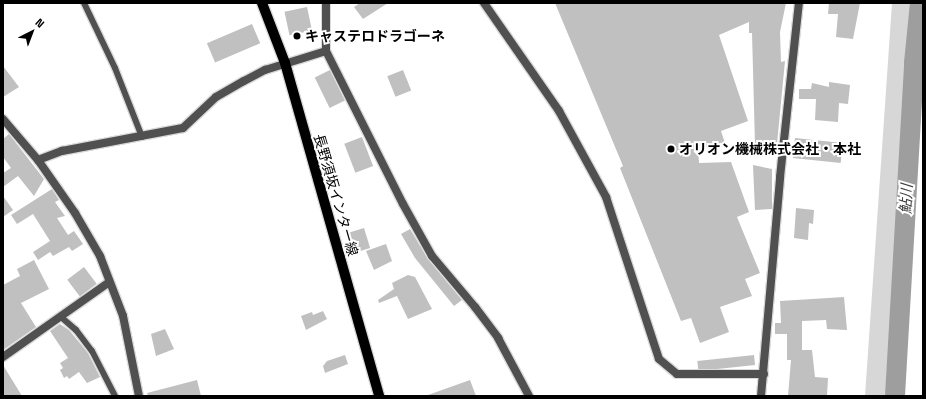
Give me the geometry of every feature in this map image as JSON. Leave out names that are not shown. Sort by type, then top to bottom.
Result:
[{"type":"main road","name":"長野須坂インター線","points":[[262,3],[285,64],[379,396]]},
{"type":"street","points":[[326,3],[326,51],[432,256],[475,307],[498,338],[529,396]]},
{"type":"street","points":[[484,3],[559,111],[606,197],[659,358],[677,374],[764,374]]},
{"type":"street","points":[[761,396],[780,177],[799,3]]},
{"type":"street","points":[[38,160],[62,151],[183,128],[216,97],[265,70],[326,51]]},
{"type":"street","points":[[3,119],[38,160],[79,219],[100,256],[108,283],[122,316],[139,396]]},
{"type":"street","points":[[3,357],[108,283]]},
{"type":"lane","points":[[84,3],[115,68],[142,137]]},
{"type":"lane","points":[[61,317],[76,330],[92,351],[115,396]]},
{"type":"shaded area","points":[[892,3],[916,3],[901,168],[888,396],[865,396]]},
{"type":"building","points":[[360,3],[388,3],[363,19],[354,7]]},
{"type":"building","name":"オリオン機械株式会社・本社","points":[[555,3],[786,3],[780,32],[781,62],[785,61],[777,144],[755,145],[752,33],[749,33],[749,22],[719,35],[748,121],[721,131],[726,146],[698,148],[699,163],[731,162],[749,212],[737,217],[760,273],[745,279],[752,296],[720,307],[729,332],[700,343],[691,318],[681,321],[620,168],[623,166]]},
{"type":"building","points":[[829,3],[860,3],[853,39],[836,37],[838,14],[828,14]]},
{"type":"building","points":[[307,7],[312,30],[289,35],[285,12]]},
{"type":"building","points":[[252,24],[260,43],[215,62],[207,43]]},
{"type":"building","points":[[3,66],[19,87],[3,97]]},
{"type":"building","points":[[330,70],[345,101],[330,108],[315,77]]},
{"type":"building","points":[[403,70],[411,90],[395,97],[387,76]]},
{"type":"building","points":[[829,82],[850,85],[848,104],[839,103],[838,122],[815,120],[816,99],[799,99],[799,89],[811,89],[812,83],[829,87]]},
{"type":"building","points":[[9,134],[44,179],[34,196],[18,176],[3,187],[3,173],[11,168],[3,157],[3,139]]},
{"type":"building","points":[[362,137],[373,166],[355,173],[344,144]]},
{"type":"building","points":[[795,138],[843,143],[841,163],[793,158]]},
{"type":"building","points":[[753,165],[772,169],[772,209],[755,210]]},
{"type":"building","points":[[52,189],[59,200],[55,202],[65,216],[57,218],[68,235],[74,231],[83,244],[72,251],[69,247],[53,256],[50,252],[38,260],[33,252],[50,241],[33,214],[17,224],[11,215]]},
{"type":"building","points":[[3,196],[13,210],[3,217]]},
{"type":"building","points":[[796,208],[814,210],[813,224],[809,223],[808,240],[794,238]]},
{"type":"building","points":[[364,228],[370,248],[354,253],[348,233]]},
{"type":"building","points":[[410,229],[428,259],[462,300],[454,306],[415,258],[401,234]]},
{"type":"building","points":[[386,244],[392,261],[374,270],[366,251]]},
{"type":"building","points":[[34,260],[49,289],[21,303],[36,327],[3,350],[3,285],[20,276],[17,269]]},
{"type":"building","points":[[84,267],[97,284],[80,296],[67,280]]},
{"type":"building","points":[[408,275],[415,277],[432,309],[408,319],[397,296],[379,303],[378,300],[394,289],[392,283]]},
{"type":"building","points":[[844,297],[847,330],[827,329],[826,320],[802,321],[802,350],[812,350],[815,377],[828,378],[827,396],[788,396],[791,360],[787,360],[787,334],[775,334],[775,323],[781,323],[780,301]]},
{"type":"building","points":[[323,311],[327,319],[306,330],[301,316],[312,312],[313,315]]},
{"type":"building","points":[[60,324],[69,330],[88,353],[100,377],[87,383],[79,372],[69,379],[67,376],[64,378],[60,370],[63,368],[60,363],[68,358],[50,331]]},
{"type":"building","points":[[165,329],[174,349],[156,356],[151,334]]},
{"type":"building","points":[[345,355],[348,364],[325,373],[323,366],[327,361]]},
{"type":"building","points":[[754,355],[755,365],[698,371],[697,361]]},
{"type":"building","points":[[3,365],[22,396],[3,396]]},
{"type":"building","points":[[197,380],[201,396],[148,396],[147,393]]},
{"type":"building","points":[[470,380],[476,396],[428,395]]},
{"type":"waterway","name":"鮎川","points":[[895,396],[914,63],[920,3]]},
{"type":"place","name":"キャステロドラゴーネ","points":[[297,36]]},
{"type":"place","name":"オリオン機械株式会社・本社","points":[[671,149]]}]
